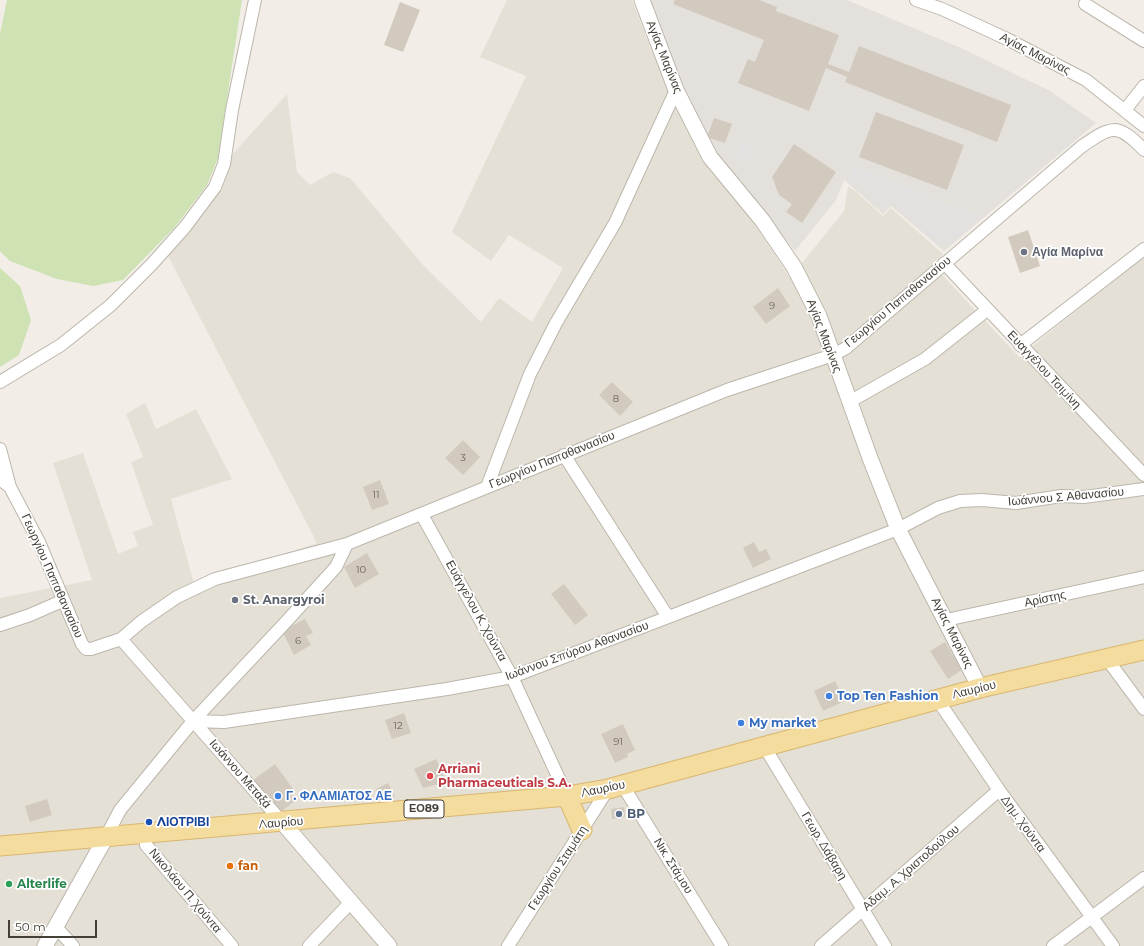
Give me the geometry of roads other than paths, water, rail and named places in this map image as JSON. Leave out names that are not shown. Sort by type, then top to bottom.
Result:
[{"type":"main road","name":"Λαυρίου","points":[[0,846],[567,796],[615,788],[980,688],[1144,650]]},
{"type":"main road","points":[[567,796],[582,830]]},
{"type":"street","points":[[0,382],[60,346],[111,304],[157,259],[185,227],[215,187],[224,164],[232,110],[255,0]]},
{"type":"street","name":"Αγίας Μαρίνας","points":[[642,0],[676,90],[710,157],[762,220],[794,266],[819,316],[849,402],[898,529],[980,688]]},
{"type":"street","name":"Αγίας Μαρίνας","points":[[916,0],[944,4],[1086,80],[1144,126]]},
{"type":"street","points":[[1085,4],[1144,41]]},
{"type":"street","points":[[1125,110],[1144,86]]},
{"type":"street","points":[[487,487],[530,374],[556,323],[615,223],[676,90]]},
{"type":"street","name":"Γεωργίου Παπαθανασίου","points":[[0,478],[10,487],[39,542],[62,601],[82,644],[86,649],[91,649],[121,639],[142,620],[192,589],[215,580],[346,544],[422,515],[564,455],[727,390],[833,355],[846,348],[1081,147],[1100,134],[1109,129],[1124,132],[1144,150]]},
{"type":"street","points":[[1020,345],[1144,249]]},
{"type":"street","name":"Ευαγγέλου Τσιμίνη","points":[[944,263],[1020,345],[1143,472]]},
{"type":"street","points":[[849,402],[925,358],[987,310]]},
{"type":"street","points":[[0,449],[10,487]]},
{"type":"street","points":[[564,455],[668,616]]},
{"type":"street","name":"Ιωάννου Σ Αθανασίου","points":[[898,529],[938,508],[960,501],[982,500],[1016,503],[1061,496],[1084,497],[1144,489]]},
{"type":"street","name":"Ευάγγελου Κ. Χούντα","points":[[422,515],[512,677],[567,796]]},
{"type":"street","name":"Ιωάννου Σπύρου Αθανασίου","points":[[193,720],[224,722],[439,690],[512,677],[898,529]]},
{"type":"street","points":[[45,946],[120,810],[193,720],[336,567],[346,544]]},
{"type":"street","name":"Αρίστης","points":[[946,620],[1144,577]]},
{"type":"street","points":[[0,625],[30,615],[62,601]]},
{"type":"street","name":"Ιωάννου Μεταξά","points":[[121,639],[389,946]]},
{"type":"street","points":[[1108,659],[1144,709]]},
{"type":"street","name":"Δημ. Χούντα","points":[[937,700],[999,790],[1113,946]]},
{"type":"street","name":"Γεωρ. Δάβαρη","points":[[764,746],[885,946]]},
{"type":"street","name":"Γεωργίου Σταμάτη","points":[[508,946],[582,830],[615,788]]},
{"type":"street","name":"Νικ. Στάμου","points":[[615,788],[722,946]]},
{"type":"street","name":"Αδαμ. Α. Χριστοδούλου","points":[[822,946],[999,790]]},
{"type":"street","name":"Νικολάου Π. Χούντα","points":[[145,834],[146,844],[232,946]]},
{"type":"street","points":[[1053,946],[1144,878]]},
{"type":"street","points":[[309,946],[351,902]]},
{"type":"street","points":[[56,927],[73,946]]},
{"type":"place","name":"Αγία Μαρίνα","points":[[1024,252]]},
{"type":"place","name":"St. Anargyroi","points":[[235,600]]},
{"type":"place","name":"Top Ten Fashion","points":[[829,696]]},
{"type":"place","name":"My market","points":[[741,723]]},
{"type":"place","name":"Arriani Pharmaceuticals S.A.","points":[[430,776]]},
{"type":"place","name":"Γ. ΦΛΑΜΙΑΤΟΣ ΑΕ","points":[[278,796]]},
{"type":"place","name":"BP","points":[[619,814]]},
{"type":"place","name":"ΛΙΟΤΡΙΒΙ","points":[[149,822]]},
{"type":"place","name":"fan","points":[[230,866]]},
{"type":"place","name":"Alterlife","points":[[9,884]]}]
